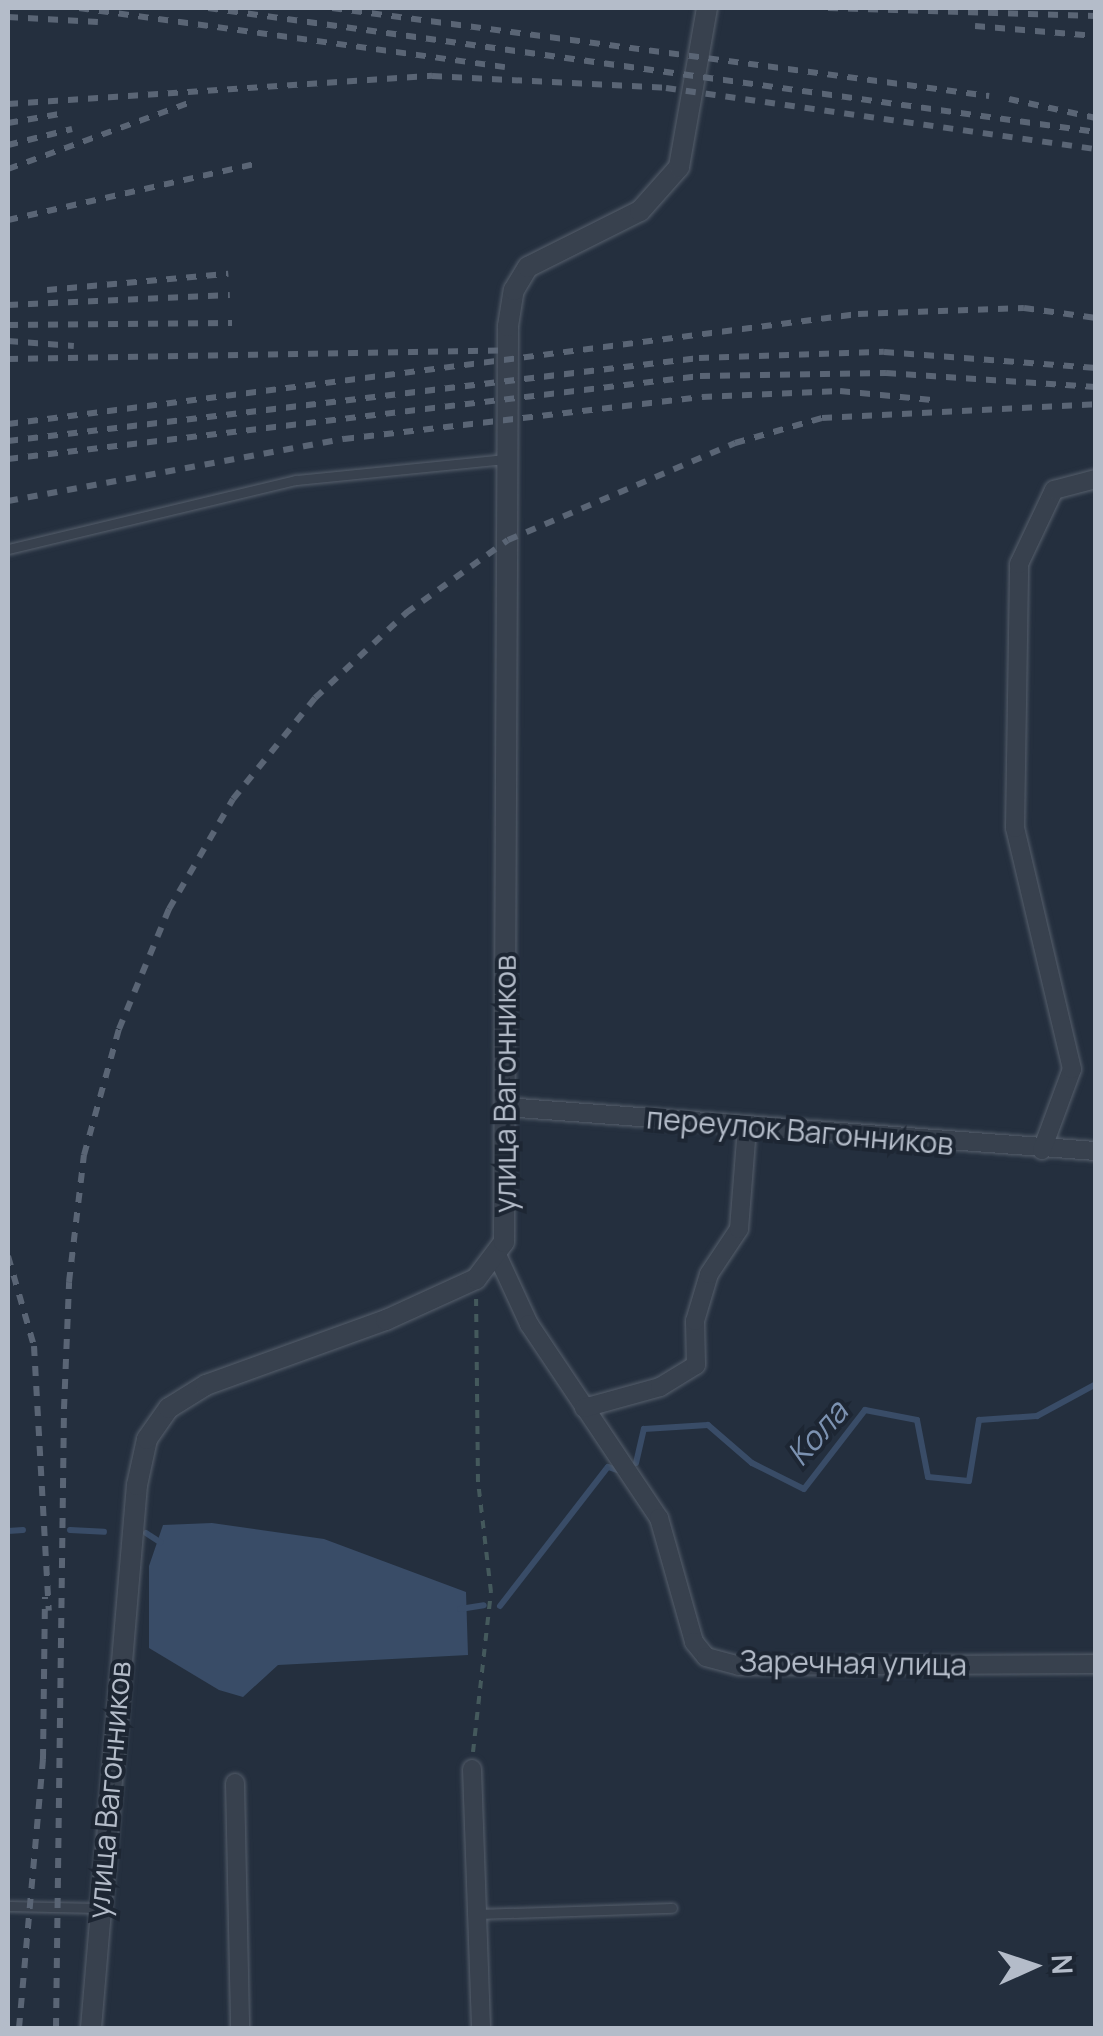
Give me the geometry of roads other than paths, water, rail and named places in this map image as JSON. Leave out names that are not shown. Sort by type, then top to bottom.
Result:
[{"type":"street","name":"улица Вагонников","points":[[91,2028],[98,1908],[137,1485],[148,1439],[169,1408],[206,1385],[386,1320],[476,1279],[498,1257],[506,1108],[508,326],[514,290],[528,266],[551,250],[640,211],[664,192],[679,168],[707,8]]},
{"type":"street","points":[[1042,1150],[1072,1070],[1014,828],[1020,564],[1054,490],[1096,480]]},
{"type":"street","name":"переулок Вагонников","points":[[506,1108],[1096,1152]]},
{"type":"street","points":[[584,1408],[660,1388],[696,1365],[696,1322],[709,1274],[739,1230],[747,1126]]},
{"type":"street","name":"Заречная улица","points":[[498,1257],[529,1324],[659,1518],[694,1642],[706,1657],[739,1666],[1096,1664]]},
{"type":"street","points":[[472,1769],[474,1914],[481,2028]]},
{"type":"street","points":[[235,1782],[240,2028]]},
{"type":"lane","points":[[8,549],[296,480],[508,459]]},
{"type":"lane","points":[[8,1906],[98,1908]]},
{"type":"lane","points":[[474,1914],[672,1908]]},
{"type":"water","points":[[212,1523],[324,1539],[466,1592],[468,1655],[278,1665],[243,1697],[219,1690],[149,1648],[149,1566],[163,1525]]},
{"type":"waterway","name":"Кола","points":[[636,1463],[644,1429],[708,1425],[752,1463],[804,1489],[865,1410],[917,1420],[928,1477],[969,1481],[979,1420],[1037,1416],[1096,1384]]},
{"type":"waterway","name":"Кола","points":[[500,1606],[608,1467],[623,1472]]},
{"type":"waterway","name":"Кола","points":[[8,1531],[23,1530]]},
{"type":"waterway","name":"Кола","points":[[70,1530],[104,1532]]},
{"type":"waterway","name":"Кола","points":[[146,1533],[160,1542]]},
{"type":"waterway","name":"Кола","points":[[460,1609],[484,1605]]},
{"type":"railway","points":[[79,8],[505,67]]},
{"type":"railway","points":[[208,8],[1096,132]]},
{"type":"railway","points":[[332,8],[989,96]]},
{"type":"railway","points":[[828,8],[1096,16]]},
{"type":"railway","points":[[8,17],[98,22]]},
{"type":"railway","points":[[975,26],[1096,36]]},
{"type":"railway","points":[[8,104],[432,76],[666,88],[1096,149]]},
{"type":"railway","points":[[1009,99],[1096,118]]},
{"type":"railway","points":[[8,169],[191,102]]},
{"type":"railway","points":[[8,123],[65,113]]},
{"type":"railway","points":[[8,145],[72,129]]},
{"type":"railway","points":[[8,220],[259,163]]},
{"type":"railway","points":[[47,290],[228,274]]},
{"type":"railway","points":[[8,305],[230,295]]},
{"type":"railway","points":[[8,424],[858,314],[1024,308],[1096,318]]},
{"type":"railway","points":[[8,325],[232,323]]},
{"type":"railway","points":[[8,341],[74,346]]},
{"type":"railway","points":[[8,359],[500,350]]},
{"type":"railway","points":[[8,441],[699,358],[884,352],[1096,368]]},
{"type":"railway","points":[[8,459],[700,376],[886,373],[1096,387]]},
{"type":"railway","points":[[8,501],[344,439],[702,397],[840,391],[932,400]]},
{"type":"railway","points":[[56,2028],[64,1409],[69,1282],[84,1155],[119,1029],[169,909],[233,799],[315,698],[406,613],[508,540],[735,443],[822,418],[1096,404]]},
{"type":"railway","points":[[8,1256],[34,1346],[49,1611]]},
{"type":"railway","points":[[19,2028],[43,1759],[45,1597]]}]
